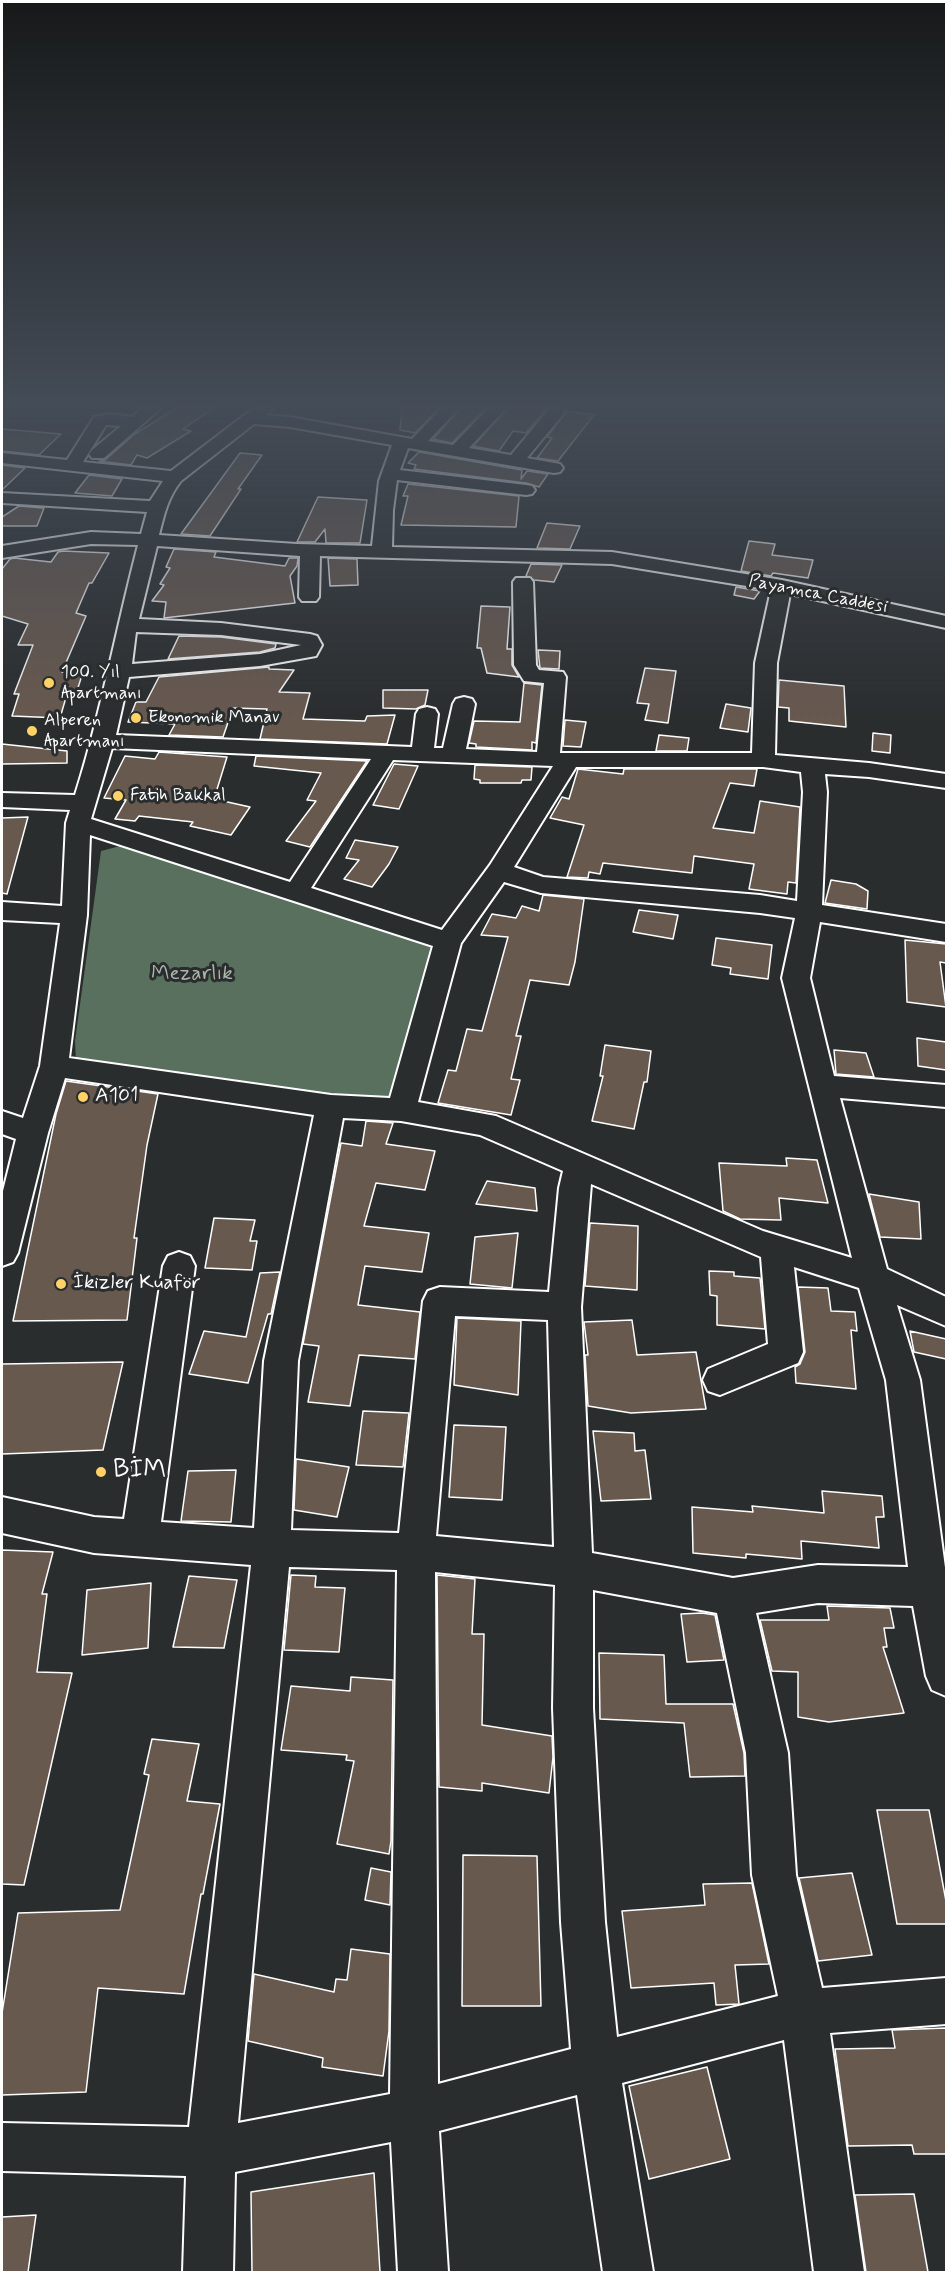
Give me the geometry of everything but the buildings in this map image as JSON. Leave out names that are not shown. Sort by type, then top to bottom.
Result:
[{"type":"street","points":[[2,1253],[33,1133],[54,1066],[74,915],[81,813],[103,741],[120,671],[127,625],[156,513]]},
{"type":"street","points":[[382,551],[385,513]]},
{"type":"street","points":[[382,530],[406,531]]},
{"type":"street","name":"Payamca Caddesi","points":[[2,552],[91,538],[150,539],[310,550],[612,558],[782,586],[946,621]]},
{"type":"street","points":[[309,597],[310,550]]},
{"type":"street","points":[[471,553],[472,575]]},
{"type":"street","points":[[401,1110],[448,941],[499,871],[559,759],[555,677],[532,676],[525,665],[523,582]]},
{"type":"street","points":[[763,760],[766,663],[782,586]]},
{"type":"street","points":[[120,671],[260,660],[309,652],[312,645],[310,640],[221,629],[127,625]]},
{"type":"street","points":[[453,755],[464,704]]},
{"type":"street","points":[[422,754],[427,714]]},
{"type":"street","points":[[103,741],[559,759],[763,760],[869,770],[946,781]]},
{"type":"street","points":[[295,893],[386,753]]},
{"type":"street","points":[[812,766],[816,792],[810,913],[796,978],[873,1278],[903,1380],[929,1587],[946,1676]]},
{"type":"street","points":[[2,800],[81,813],[295,893],[448,941]]},
{"type":"street","points":[[499,871],[541,885],[760,904],[946,933]]},
{"type":"street","points":[[2,911],[74,915]]},
{"type":"street","points":[[54,1066],[331,1106],[401,1110],[485,1124],[755,1242],[873,1278],[946,1312]]},
{"type":"street","points":[[822,1086],[946,1096]]},
{"type":"street","points":[[208,2272],[211,2152],[272,1548],[281,1361],[331,1106]]},
{"type":"street","points":[[2,1122],[33,1133]]},
{"type":"street","points":[[580,1166],[574,1188],[564,1308],[573,1568],[573,1708],[583,1922],[596,2067],[627,2272]]},
{"type":"street","points":[[720,1380],[786,1352],[776,1248]]},
{"type":"street","points":[[140,1539],[179,1266]]},
{"type":"street","points":[[423,2272],[414,2114],[416,1552],[440,1301],[564,1308]]},
{"type":"street","points":[[2,1515],[94,1535],[272,1548],[416,1552],[573,1568],[733,1597],[818,1584],[929,1587]]},
{"type":"street","points":[[733,1597],[767,1753],[774,1875],[804,2012],[839,2272]]},
{"type":"street","points":[[2,2147],[211,2152],[414,2114],[804,2012],[946,2001]]},
{"type":"green space","name":"Mezarlık","points":[[124,845],[448,941],[401,1110],[76,1063],[75,1041],[101,851]]},
{"type":"place","name":"100. Yıl Apartmanı","points":[[49,683]]},
{"type":"place","name":"Ekonomik Manav","points":[[136,718]]},
{"type":"place","name":"Alperen Apartmanı","points":[[32,731]]},
{"type":"place","name":"Fatih Bakkal","points":[[118,796]]},
{"type":"place","name":"A101","points":[[83,1097]]},
{"type":"place","name":"İkizler Kuaför","points":[[61,1284]]},
{"type":"place","name":"BİM","points":[[101,1472]]}]
